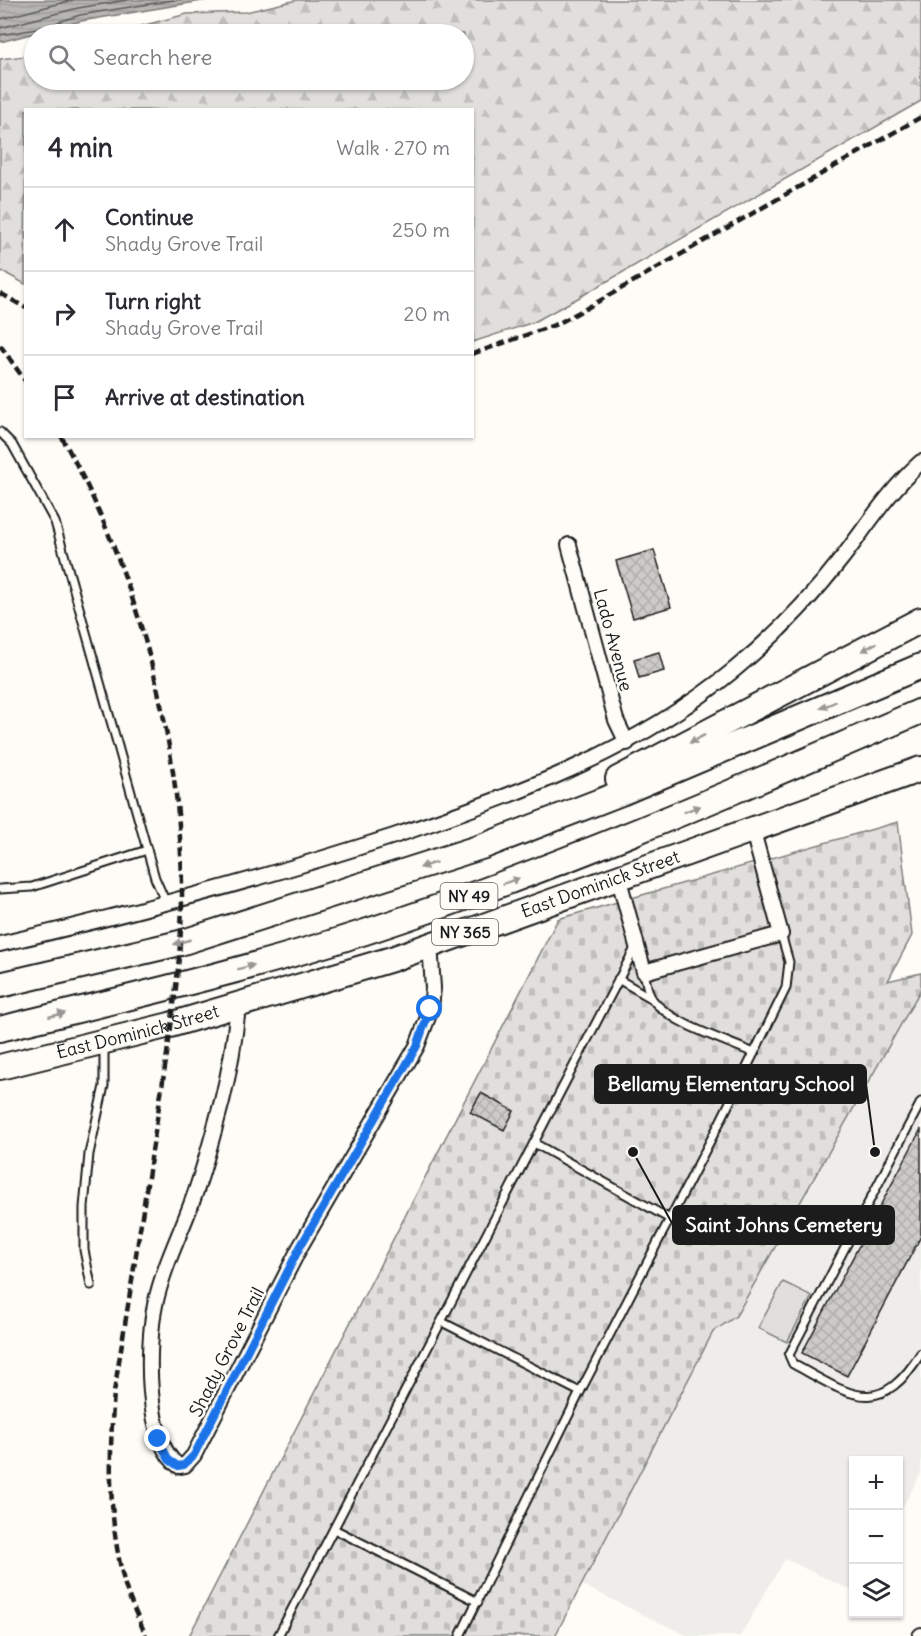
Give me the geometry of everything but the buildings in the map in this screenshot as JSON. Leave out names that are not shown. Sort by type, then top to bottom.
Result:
[{"type":"highway","points":[[484,846],[709,733],[921,620]]},
{"type":"highway","name":"NY 49","points":[[0,985],[180,943],[484,846],[621,793],[921,666]]},
{"type":"highway","name":"NY 49","points":[[0,1029],[269,961],[432,910],[560,863],[921,711]]},
{"type":"highway","name":"East Dominick Street","points":[[0,1067],[104,1043],[238,1006],[430,945],[921,769]]},
{"type":"street","points":[[0,944],[166,903],[330,857],[486,805],[567,773],[627,743],[679,711],[753,654],[841,560],[891,491],[921,462]]},
{"type":"street","name":"Lado Avenue","points":[[569,545],[616,720],[627,743]]},
{"type":"street","points":[[618,876],[644,972],[781,934],[752,828]]},
{"type":"street","name":"Shady Grove Trail","points":[[238,1006],[233,1056],[222,1100],[193,1201],[166,1263],[154,1307],[153,1407],[158,1439],[169,1460],[178,1466],[184,1465],[194,1455],[300,1247],[417,1046],[432,999],[430,945]]},
{"type":"lane","points":[[0,432],[12,444],[55,522],[155,878],[166,903]]},
{"type":"lane","points":[[0,889],[32,887],[147,850]]},
{"type":"lane","points":[[460,1636],[580,1392],[670,1219],[789,979],[789,962],[781,934]]},
{"type":"lane","points":[[278,1636],[636,944]]},
{"type":"lane","points":[[644,972],[651,998]]},
{"type":"lane","points":[[618,979],[687,1023],[754,1053]]},
{"type":"lane","points":[[91,1285],[84,1250],[84,1207],[89,1154],[104,1086],[104,1043]]},
{"type":"lane","points":[[921,1102],[789,1355],[794,1364],[849,1394],[863,1396],[878,1394],[894,1388],[907,1376],[921,1353]]},
{"type":"lane","points":[[534,1143],[670,1219]]},
{"type":"lane","points":[[442,1322],[580,1392]]},
{"type":"lane","points":[[334,1530],[478,1602]]},
{"type":"shaded area","points":[[921,989],[921,1473],[903,1507],[903,1456],[849,1456],[849,1589],[785,1559],[740,1636],[688,1636],[582,1585],[713,1332],[736,1316]]},
{"type":"green space","points":[[297,0],[921,0],[921,101],[534,322],[474,342],[474,108],[24,108],[24,283],[0,270],[0,59],[24,56],[24,90],[474,90],[474,24],[149,24],[187,14],[246,12]]},
{"type":"green space","points":[[898,822],[912,935],[888,981],[921,973],[921,989],[736,1316],[713,1332],[555,1636],[189,1636],[558,919]]},
{"type":"green space","points":[[783,1282],[812,1296],[787,1342],[758,1328]]},
{"type":"water","points":[[0,0],[208,0],[69,24],[24,24],[24,36],[0,42]]},
{"type":"railway","points":[[474,353],[557,324],[921,117]]},
{"type":"railway","points":[[0,293],[24,307]]},
{"type":"railway","points":[[0,345],[24,379]]},
{"type":"railway","points":[[62,438],[88,488],[112,543],[133,601],[164,720],[174,781],[180,841],[182,899],[177,982],[114,1392],[111,1441],[111,1489],[119,1561],[127,1591],[146,1636]]},
{"type":"place","name":"Saint Johns Cemetery","points":[[633,1152]]},
{"type":"place","name":"Bellamy Elementary School","points":[[875,1152]]},
{"type":"route","points":[[158,1439],[169,1460],[178,1466],[184,1465],[194,1455],[300,1247],[417,1046],[430,1009]]}]
